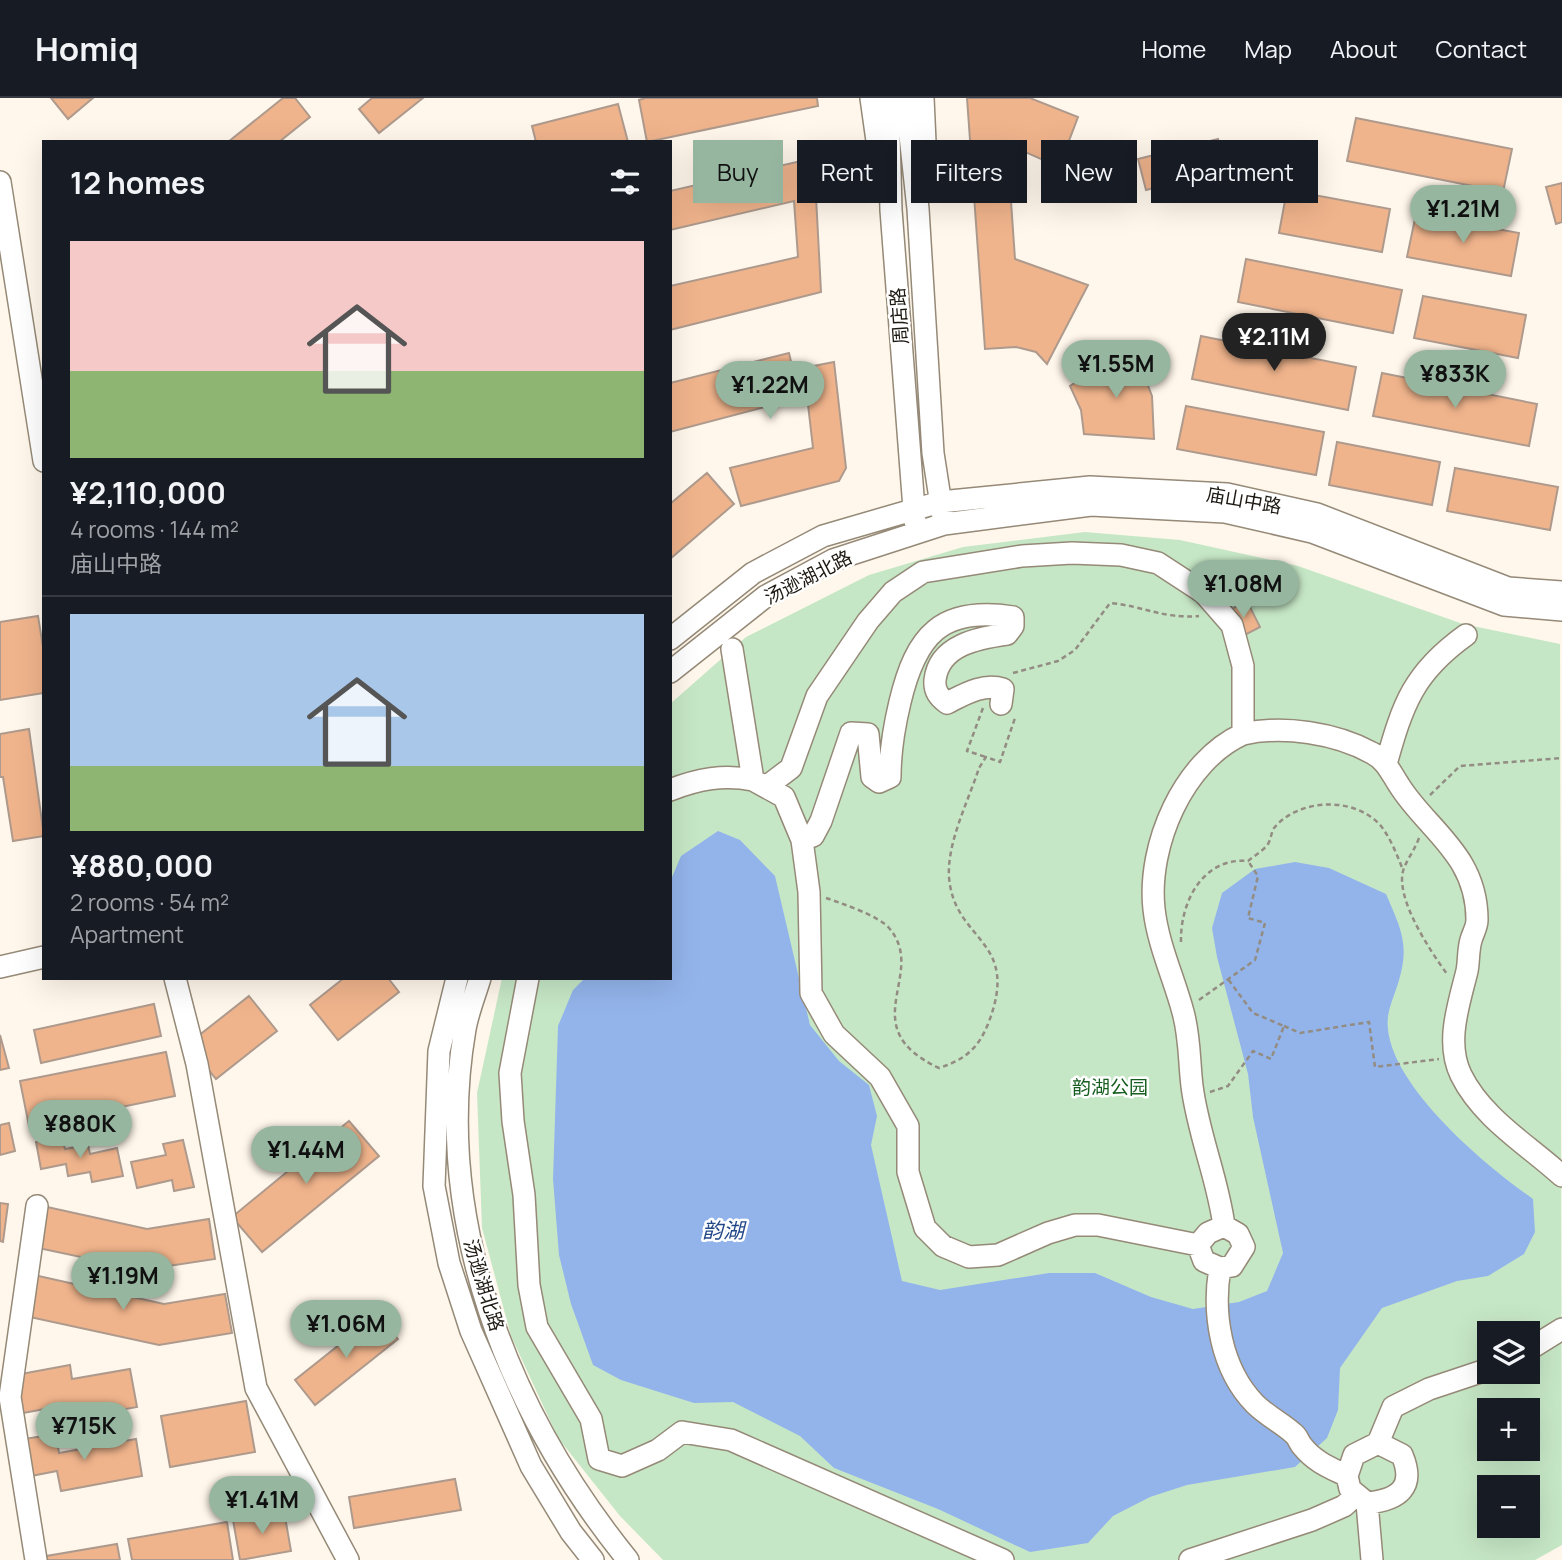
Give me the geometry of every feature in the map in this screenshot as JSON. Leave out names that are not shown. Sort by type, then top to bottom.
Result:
[{"type":"street","points":[[871,98],[877,150],[891,210]]},
{"type":"street","name":"周店路","points":[[888,98],[891,210],[912,509],[917,533]]},
{"type":"street","name":"周店路","points":[[906,98],[918,209],[933,453],[940,502]]},
{"type":"street","points":[[918,209],[925,142],[923,98]]},
{"type":"street","points":[[0,182],[42,448]]},
{"type":"street","name":"庙山中路","points":[[912,509],[940,502],[1090,487],[1227,494],[1317,514],[1508,588],[1562,592]]},
{"type":"street","points":[[940,502],[944,524]]},
{"type":"street","name":"庙山中路","points":[[944,524],[1091,505],[1224,512],[1312,532],[1504,606],[1562,610]]},
{"type":"street","name":"汤逊湖北路","points":[[672,637],[753,573],[823,536],[912,509]]},
{"type":"street","name":"汤逊湖北路","points":[[672,670],[766,596],[833,560],[944,524]]},
{"type":"street","points":[[760,783],[791,768],[817,696],[868,621],[893,592],[923,572],[1022,556],[1072,553],[1121,555],[1158,563],[1204,593],[1232,625],[1243,666],[1243,734]]},
{"type":"street","points":[[802,840],[813,836],[821,821],[850,733],[868,734],[872,777],[879,782],[890,777],[890,748],[908,665],[920,645],[940,627],[981,612],[1013,617],[1013,626],[1007,634],[963,644],[948,653],[938,666],[935,684],[939,697],[947,703],[997,695]]},
{"type":"street","points":[[1386,764],[1404,703],[1443,652],[1466,635]]},
{"type":"street","points":[[733,649],[760,783]]},
{"type":"street","points":[[1224,1226],[1221,1199],[1195,1097],[1184,1014],[1160,941],[1154,908],[1155,873],[1162,838],[1183,789],[1222,743],[1243,734],[1282,730],[1339,740],[1373,753],[1386,764],[1416,809],[1462,864],[1475,893],[1477,923],[1470,941],[1467,970],[1459,993],[1453,1039],[1461,1075],[1496,1120],[1562,1176]]},
{"type":"street","points":[[672,789],[714,778],[733,776],[760,783],[784,797],[802,840],[809,892],[811,993],[834,1034],[880,1077],[908,1126],[908,1172],[917,1211],[925,1228],[943,1247],[970,1257],[998,1255],[1048,1233],[1076,1225],[1098,1226],[1198,1245]]},
{"type":"street","points":[[0,967],[42,957]]},
{"type":"street","points":[[176,980],[197,1064],[256,1388],[348,1560]]},
{"type":"street","name":"汤逊湖北路","points":[[457,980],[439,1051],[434,1186],[449,1263],[471,1331],[530,1466],[571,1532],[593,1560]]},
{"type":"street","name":"汤逊湖北路","points":[[480,980],[465,1028],[458,1104],[459,1181],[474,1263],[520,1391],[551,1451],[587,1510],[628,1560]]},
{"type":"street","points":[[528,980],[510,1073],[529,1285],[537,1327],[591,1419],[600,1459],[622,1466],[658,1450],[682,1432],[731,1440],[1003,1560]]},
{"type":"street","points":[[36,1560],[10,1397],[37,1206]]},
{"type":"street","points":[[1198,1245],[1208,1233],[1224,1226]]},
{"type":"street","points":[[1198,1245],[1204,1261],[1220,1268],[1232,1266],[1244,1247],[1238,1234],[1224,1226]]},
{"type":"street","points":[[1220,1268],[1216,1295],[1218,1318],[1235,1377],[1254,1403],[1295,1435],[1321,1464],[1357,1491],[1388,1501],[1402,1492],[1407,1467],[1402,1455],[1378,1443]]},
{"type":"street","points":[[1540,1343],[1562,1329]]},
{"type":"street","points":[[1372,1560],[1357,1491],[1354,1455],[1378,1443],[1393,1407],[1429,1389],[1477,1373]]},
{"type":"street","points":[[1190,1560],[1312,1520],[1344,1506],[1357,1491]]},
{"type":"path","points":[[997,695],[1016,711],[1000,762],[967,751],[985,703],[1034,665],[1058,661],[1075,650],[1110,603],[1134,605],[1152,614],[1174,618],[1220,613]]},
{"type":"path","points":[[809,892],[839,902],[889,928],[900,950],[894,1017],[898,1037],[915,1057],[939,1068],[963,1060],[982,1039],[995,1007],[998,983],[996,966],[983,939],[962,918],[949,876],[953,845],[979,768],[986,757]]},
{"type":"path","points":[[1181,943],[1181,931],[1188,904],[1207,871],[1231,859],[1248,861],[1268,844],[1274,829],[1294,813],[1313,805],[1333,803],[1356,809],[1380,825],[1403,870]]},
{"type":"path","points":[[1184,1014],[1255,960],[1265,923],[1248,918],[1258,876],[1248,861]]},
{"type":"path","points":[[1228,979],[1253,1013],[1300,1034],[1368,1022],[1375,1066],[1456,1058]]},
{"type":"path","points":[[1195,1097],[1228,1086],[1253,1051],[1271,1059],[1284,1026]]},
{"type":"green space","name":"韵湖公园","points":[[1085,532],[1180,540],[1298,566],[1463,624],[1560,644],[1562,1545],[1535,1560],[663,1560],[620,1516],[558,1438],[511,1336],[482,1228],[477,1093],[502,980],[672,980],[672,702],[746,637],[869,575],[963,547]]},
{"type":"water","name":"韵湖","points":[[718,831],[740,840],[775,876],[810,1025],[839,1061],[869,1085],[877,1116],[871,1145],[902,1281],[940,1290],[1049,1273],[1095,1273],[1151,1297],[1193,1309],[1239,1302],[1267,1291],[1283,1253],[1253,1117],[1248,1074],[1212,928],[1222,893],[1255,869],[1295,862],[1329,868],[1386,894],[1402,936],[1404,956],[1388,1016],[1390,1041],[1401,1067],[1418,1093],[1465,1144],[1533,1199],[1535,1232],[1524,1254],[1488,1276],[1457,1281],[1382,1308],[1340,1368],[1338,1410],[1327,1438],[1295,1467],[1187,1485],[1150,1497],[1113,1516],[1088,1543],[1030,1552],[938,1509],[834,1468],[800,1436],[733,1402],[694,1403],[621,1380],[593,1365],[571,1304],[559,1255],[553,1179],[558,1026],[573,990],[583,980],[672,980],[672,877],[681,856]]},
{"type":"building","points":[[51,98],[93,98],[68,119]]},
{"type":"building","points":[[283,98],[295,98],[310,117],[281,140],[230,140]]},
{"type":"building","points":[[372,98],[423,98],[379,133],[359,109]]},
{"type":"building","points":[[817,98],[818,106],[647,140],[639,100]]},
{"type":"building","points":[[967,98],[1030,98],[1078,117],[1069,140],[1041,140],[1041,159],[1027,153],[1027,140],[970,140]]},
{"type":"building","points":[[618,104],[627,140],[536,140],[532,126]]},
{"type":"building","points":[[1356,118],[1512,149],[1503,192],[1347,161]]},
{"type":"building","points":[[1151,156],[1151,189],[1146,190],[1138,159]]},
{"type":"building","points":[[797,162],[797,203],[816,203],[821,292],[672,329],[672,286],[798,257],[794,201],[672,230],[672,191],[693,186],[693,203],[783,203],[783,165]]},
{"type":"building","points":[[1562,183],[1562,222],[1556,224],[1546,187]]},
{"type":"building","points":[[1318,196],[1390,209],[1382,252],[1279,233],[1285,203],[1318,203]]},
{"type":"building","points":[[975,203],[1011,203],[1015,259],[1088,285],[1047,364],[1036,352],[1016,347],[985,349]]},
{"type":"building","points":[[1416,214],[1519,233],[1511,276],[1407,257]]},
{"type":"building","points":[[1246,259],[1402,290],[1393,333],[1238,302]]},
{"type":"building","points":[[1423,296],[1526,315],[1518,358],[1414,338]]},
{"type":"building","points":[[1201,336],[1356,367],[1348,410],[1192,379]]},
{"type":"building","points":[[1133,347],[1152,396],[1154,439],[1084,434],[1081,410],[1070,386]]},
{"type":"building","points":[[789,353],[793,370],[834,362],[846,468],[839,481],[741,506],[730,468],[813,448],[807,396],[672,431],[672,382]]},
{"type":"building","points":[[1382,373],[1537,404],[1529,446],[1373,416]]},
{"type":"building","points":[[1186,406],[1324,432],[1316,475],[1177,449]]},
{"type":"building","points":[[1337,442],[1440,462],[1432,505],[1329,485]]},
{"type":"building","points":[[1455,468],[1558,487],[1550,530],[1447,511]]},
{"type":"building","points":[[707,473],[734,504],[672,557],[672,502]]},
{"type":"building","points":[[1247,601],[1260,627],[1239,638],[1226,612]]},
{"type":"building","points":[[38,616],[42,641],[42,693],[0,700],[0,622]]},
{"type":"building","points":[[29,729],[42,836],[13,841],[3,777],[0,777],[0,734]]},
{"type":"building","points":[[341,980],[390,980],[399,992],[338,1040],[310,1005]]},
{"type":"building","points":[[249,996],[277,1031],[216,1079],[188,1044]]},
{"type":"building","points":[[154,1004],[161,1036],[41,1063],[34,1030]]},
{"type":"building","points":[[0,1035],[9,1068],[0,1070]]},
{"type":"building","points":[[166,1052],[175,1096],[29,1126],[20,1081]]},
{"type":"building","points":[[349,1121],[379,1156],[262,1252],[232,1217]]},
{"type":"building","points":[[9,1123],[15,1151],[0,1155],[0,1125]]},
{"type":"building","points":[[62,1137],[65,1149],[88,1145],[90,1154],[117,1148],[123,1176],[92,1182],[90,1172],[68,1176],[66,1164],[41,1169],[36,1142]]},
{"type":"building","points":[[183,1140],[194,1187],[174,1191],[172,1180],[137,1188],[131,1162],[166,1155],[163,1144]]},
{"type":"building","points":[[0,1203],[8,1204],[3,1242],[0,1241]]},
{"type":"building","points":[[38,1205],[147,1229],[209,1219],[215,1259],[142,1270],[29,1246]]},
{"type":"building","points":[[25,1273],[164,1304],[225,1294],[232,1333],[159,1345],[16,1314]]},
{"type":"building","points":[[378,1314],[398,1339],[315,1405],[295,1380]]},
{"type":"building","points":[[70,1365],[72,1379],[130,1369],[137,1407],[76,1418],[73,1404],[17,1414],[10,1376]]},
{"type":"building","points":[[246,1401],[255,1452],[170,1467],[161,1416]]},
{"type":"building","points":[[56,1434],[59,1453],[136,1439],[142,1476],[61,1491],[57,1471],[31,1476],[24,1439]]},
{"type":"building","points":[[455,1479],[461,1510],[354,1528],[349,1497]]},
{"type":"building","points":[[284,1511],[291,1551],[240,1560],[233,1520]]},
{"type":"building","points":[[227,1522],[233,1560],[132,1560],[128,1539]]},
{"type":"building","points":[[117,1544],[120,1560],[29,1559]]}]
